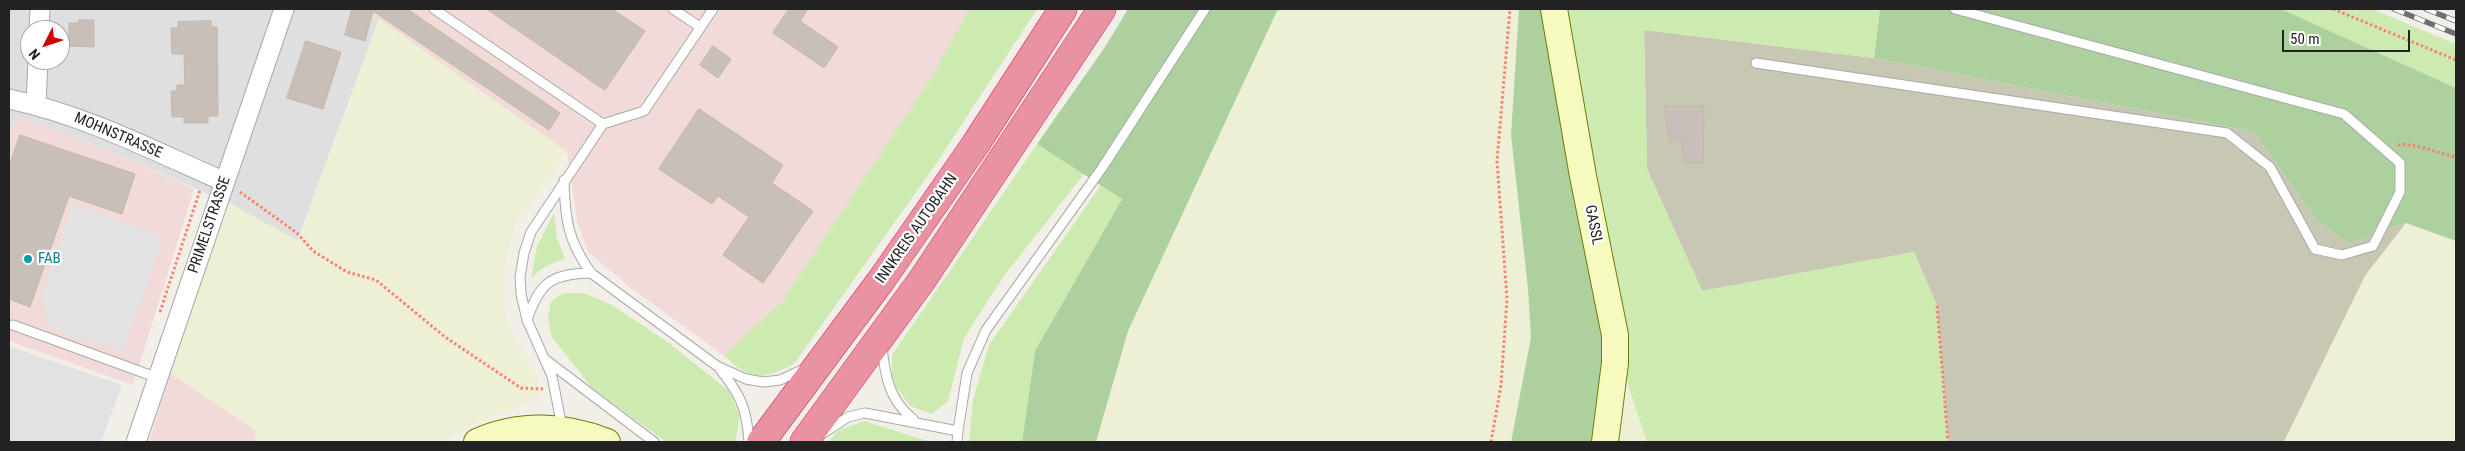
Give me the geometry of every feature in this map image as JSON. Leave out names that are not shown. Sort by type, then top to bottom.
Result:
[{"type":"highway","name":"INNKREIS AUTOBAHN","points":[[760,442],[822,361],[970,153],[1063,9]]},
{"type":"highway","name":"INNKREIS AUTOBAHN","points":[[804,442],[881,337],[1001,162],[1102,9]]},
{"type":"street","name":"PRIMELSTRASSE","points":[[136,442],[284,9]]},
{"type":"street","name":"GASSL","points":[[1554,9],[1583,176],[1615,335],[1615,363],[1605,442]]},
{"type":"street","points":[[36,105],[38,70]]},
{"type":"street","name":"MOHNSTRASSE","points":[[9,99],[36,105],[87,121],[225,182]]},
{"type":"street","points":[[476,442],[523,429],[607,442]]},
{"type":"lane","points":[[434,9],[603,124]]},
{"type":"lane","points":[[673,9],[700,27]]},
{"type":"lane","points":[[563,436],[556,388],[546,360],[527,320],[521,294],[520,276],[524,253],[531,232],[603,124],[644,111],[713,9]]},
{"type":"lane","points":[[957,442],[967,373],[986,330],[1102,168],[1205,9]]},
{"type":"lane","points":[[1756,63],[2227,133],[2270,167],[2315,249],[2342,255],[2372,246],[2400,192],[2400,163],[2344,114],[1955,9]]},
{"type":"lane","points":[[564,180],[566,224],[578,256],[591,273],[718,366],[746,379],[763,382],[780,380],[822,361]]},
{"type":"lane","points":[[527,320],[534,299],[551,280],[573,274],[591,273]]},
{"type":"lane","points":[[13,325],[158,378]]},
{"type":"lane","points":[[881,337],[885,377],[893,399],[915,421]]},
{"type":"lane","points":[[546,360],[654,442]]},
{"type":"lane","points":[[718,366],[737,390],[745,407],[749,442]]},
{"type":"lane","points":[[810,442],[848,417],[856,414],[872,414],[915,421],[958,431]]},
{"type":"path","points":[[1491,442],[1501,385],[1507,299],[1497,160],[1510,9]]},
{"type":"path","points":[[2333,9],[2456,60]]},
{"type":"path","points":[[2382,148],[2406,143],[2437,154],[2456,157]]},
{"type":"path","points":[[225,182],[297,234],[313,251],[347,272],[376,280],[444,337],[521,388],[534,390],[556,388]]},
{"type":"path","points":[[1937,306],[1948,442]]},
{"type":"shaded area","points":[[9,9],[342,9],[379,19],[297,241],[229,203],[107,150],[16,116],[9,138]]},
{"type":"shaded area","points":[[343,9],[969,9],[932,77],[783,300],[724,356],[631,288],[588,252],[577,221],[567,152],[379,19]]},
{"type":"shaded area","points":[[1282,9],[1519,9],[1511,135],[1528,289],[1531,337],[1511,442],[1096,442],[1128,331],[1277,11]]},
{"type":"shaded area","points":[[379,19],[567,152],[515,226],[504,268],[504,308],[513,335],[537,376],[539,393],[533,401],[480,421],[442,442],[256,442],[255,430],[170,373],[229,203],[298,241]]},
{"type":"shaded area","points":[[1644,30],[1874,58],[2254,132],[2315,218],[2348,244],[2406,223],[2365,276],[2284,442],[1948,442],[1937,306],[1914,252],[1702,291],[1647,169]]},
{"type":"shaded area","points":[[16,116],[107,150],[194,189],[133,385],[9,341],[9,138]]},
{"type":"shaded area","points":[[72,204],[164,237],[123,351],[66,335],[48,324],[42,296]]},
{"type":"shaded area","points":[[2406,223],[2456,241],[2456,442],[2284,442],[2365,276]]},
{"type":"shaded area","points":[[9,346],[122,385],[101,442],[9,442]]},
{"type":"shaded area","points":[[170,373],[255,430],[256,442],[149,442]]},
{"type":"shaded area","points":[[1628,385],[1647,442],[1616,442]]},
{"type":"green space","points":[[969,9],[1037,9],[936,164],[794,364],[764,376],[749,374],[742,370],[724,356],[783,300],[932,77]]},
{"type":"green space","points":[[1128,9],[1282,9],[1277,11],[1128,331],[1096,442],[1022,442],[1035,351],[1122,199],[1037,144],[1105,47]]},
{"type":"green space","points":[[1519,9],[1542,9],[1601,298],[1607,367],[1595,442],[1511,442],[1531,337],[1528,289],[1511,135]]},
{"type":"green space","points":[[1564,9],[1880,9],[1874,58],[1644,30],[1647,169],[1702,291],[1914,252],[1937,306],[1948,442],[1647,442],[1628,385]]},
{"type":"green space","points":[[1880,9],[2281,9],[2456,88],[2456,241],[2406,223],[2348,244],[2315,218],[2254,132],[1874,58]]},
{"type":"green space","points":[[2281,9],[2372,9],[2456,44],[2456,88]]},
{"type":"green space","points":[[1037,144],[1084,174],[1004,276],[964,338],[948,401],[932,414],[910,406],[892,381],[892,355]]},
{"type":"green space","points":[[1101,185],[1122,199],[1035,351],[1022,442],[969,442],[973,400],[989,345]]},
{"type":"green space","points":[[554,213],[557,239],[565,258],[543,268],[531,278],[537,247]]},
{"type":"green space","points":[[563,293],[584,293],[612,305],[665,340],[729,391],[740,416],[735,442],[666,442],[592,388],[552,337],[548,318],[551,302]]},
{"type":"green space","points":[[864,421],[931,442],[828,442],[839,430]]},
{"type":"building","points":[[352,9],[407,9],[560,113],[549,130],[373,11],[365,41],[345,35]]},
{"type":"building","points":[[487,9],[612,9],[645,31],[605,90]]},
{"type":"building","points":[[789,9],[808,9],[800,21],[838,47],[824,68],[773,33]]},
{"type":"building","points":[[79,20],[94,20],[94,47],[70,46],[70,23],[79,23]]},
{"type":"building","points":[[211,21],[211,27],[217,27],[218,116],[208,116],[208,123],[184,123],[184,117],[172,117],[171,91],[177,91],[177,85],[185,85],[184,54],[172,54],[171,28],[178,28],[178,22]]},
{"type":"building","points":[[306,41],[341,52],[323,109],[287,98]]},
{"type":"building","points":[[713,46],[731,59],[718,78],[700,65]]},
{"type":"building","points":[[1665,106],[1704,106],[1703,163],[1684,163],[1682,138],[1670,141]]},
{"type":"building","points":[[699,109],[783,165],[772,183],[813,211],[763,283],[723,255],[749,217],[718,196],[712,204],[659,169]]},
{"type":"building","name":"FAB","points":[[20,135],[135,174],[122,214],[69,196],[30,307],[9,299],[9,167]]},
{"type":"railway","points":[[2394,9],[2456,34]]},
{"type":"railway","points":[[2426,9],[2456,21]]},
{"type":"place","name":"FAB","points":[[28,259]]}]
